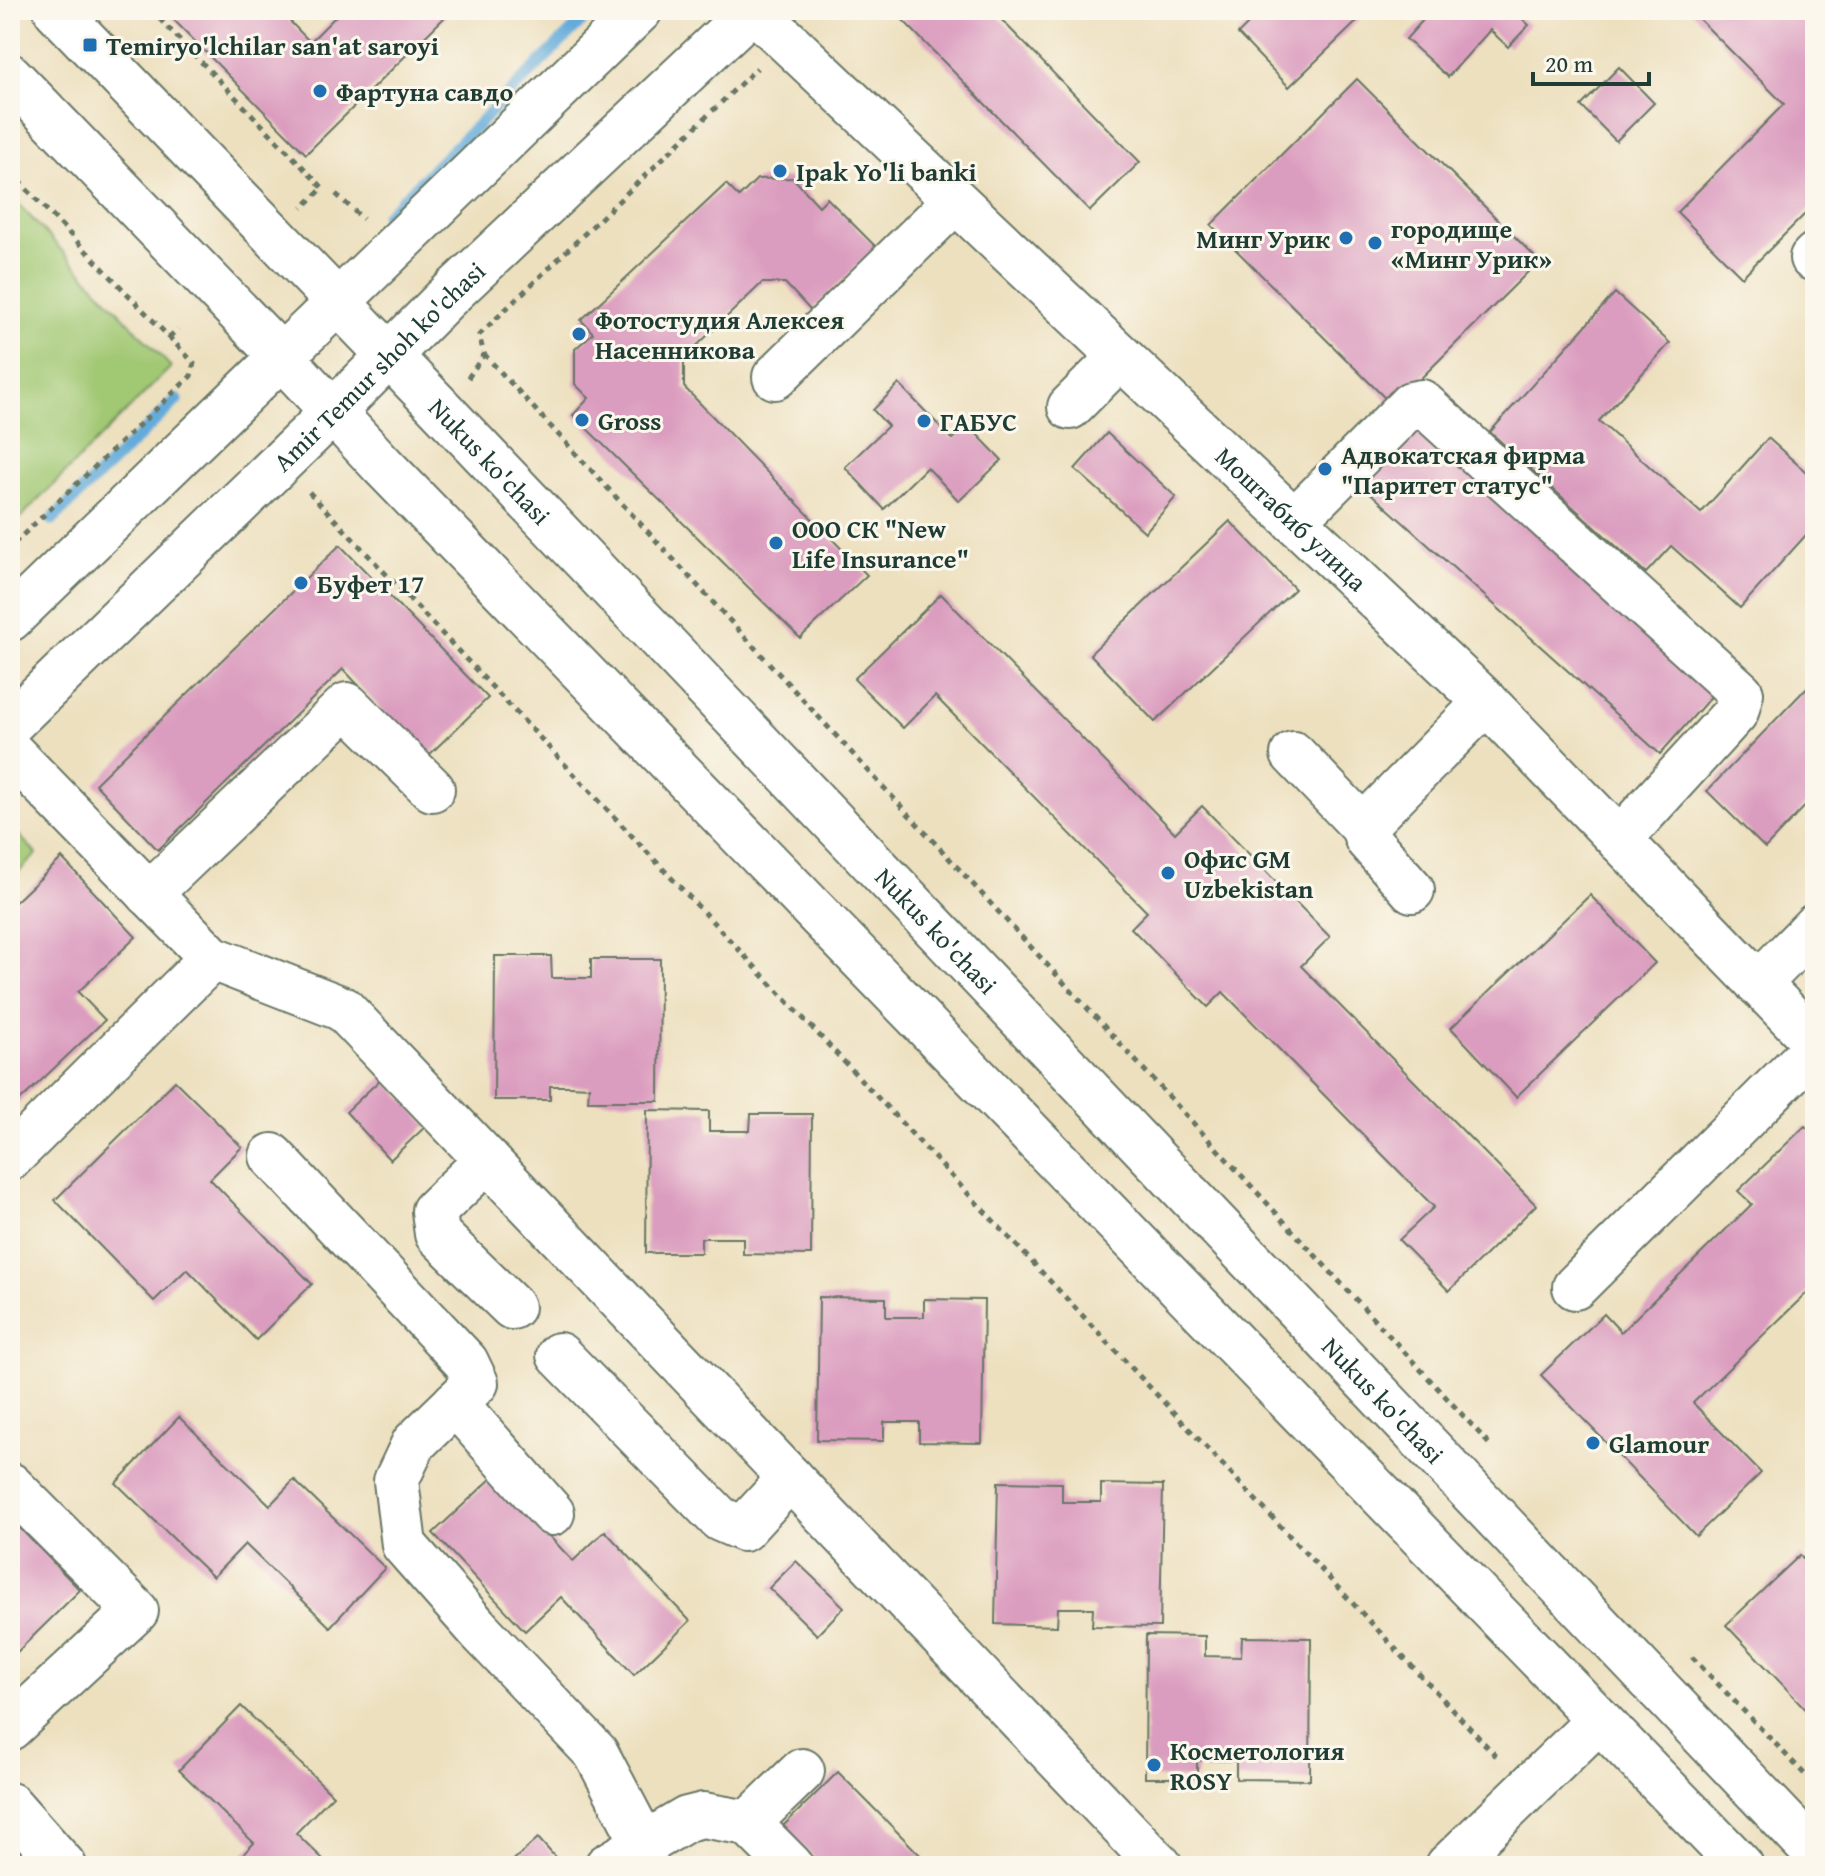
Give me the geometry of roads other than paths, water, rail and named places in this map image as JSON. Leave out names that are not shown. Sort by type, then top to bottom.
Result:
[{"type":"main road","name":"Nukus ko'chasi","points":[[56,10],[389,355],[1815,1853]]},
{"type":"main road","points":[[10,619],[640,10]]},
{"type":"main road","name":"Моштабиб улица","points":[[753,10],[1486,702],[1815,1042]]},
{"type":"main road","name":"Amir Temur shoh ko'chasi","points":[[10,724],[334,411],[444,300],[753,10]]},
{"type":"main road","points":[[10,76],[480,566],[1741,1866]]},
{"type":"main road","points":[[775,377],[955,201]]},
{"type":"main road","points":[[1070,407],[1120,357]]},
{"type":"main road","points":[[1294,521],[1411,404],[1421,402],[1741,693],[1736,712],[1619,840]]},
{"type":"main road","points":[[1363,827],[1486,702]]},
{"type":"main road","points":[[149,894],[347,705],[432,789]]},
{"type":"main road","points":[[10,751],[212,958],[343,1009],[1160,1866]]},
{"type":"main road","points":[[1293,754],[1363,827],[1367,839],[1412,890]]},
{"type":"main road","points":[[1758,984],[1815,926]]},
{"type":"main road","points":[[10,1158],[212,958]]},
{"type":"main road","points":[[1575,1287],[1815,1048]]},
{"type":"main road","points":[[272,1156],[466,1362],[476,1383],[414,1443],[396,1481],[404,1545],[480,1631],[596,1753],[645,1846]]},
{"type":"main road","points":[[487,1160],[434,1211],[437,1234],[512,1307]]},
{"type":"main road","points":[[559,1355],[720,1519],[743,1529],[790,1478]]},
{"type":"main road","points":[[455,1403],[552,1513]]},
{"type":"main road","points":[[10,1485],[136,1611],[10,1728]]},
{"type":"main road","points":[[1448,1866],[1599,1720]]},
{"type":"main road","points":[[748,1823],[802,1771]]},
{"type":"main road","points":[[10,1805],[64,1866]]},
{"type":"main road","points":[[607,1866],[687,1819],[703,1815],[748,1823],[791,1866]]},
{"type":"waterway","points":[[386,216],[593,10]]},
{"type":"waterway","points":[[52,520],[177,400]]},
{"type":"place","name":"Temiryo'lchilar san'at saroyi","points":[[90,45]]},
{"type":"place","name":"Фартуна савдо","points":[[320,91]]},
{"type":"place","name":"Ipak Yo'li banki","points":[[780,171]]},
{"type":"place","name":"Минг Урик","points":[[1346,238]]},
{"type":"place","name":"городище «Минг Урик»","points":[[1375,243]]},
{"type":"place","name":"Фотостудия Алексея Насенникова","points":[[579,334]]},
{"type":"place","name":"Gross","points":[[582,420]]},
{"type":"place","name":"ГАБУС","points":[[924,421]]},
{"type":"place","name":"Адвокатская фирма \"Паритет статус\"","points":[[1325,469]]},
{"type":"place","name":"ООО СК \"New Life Insurance\"","points":[[776,543]]},
{"type":"place","name":"Буфет 17","points":[[301,583]]},
{"type":"place","name":"Офис GM Uzbekistan","points":[[1168,873]]},
{"type":"place","name":"Glamour","points":[[1593,1443]]},
{"type":"place","name":"Косметология ROSY","points":[[1154,1765]]}]
